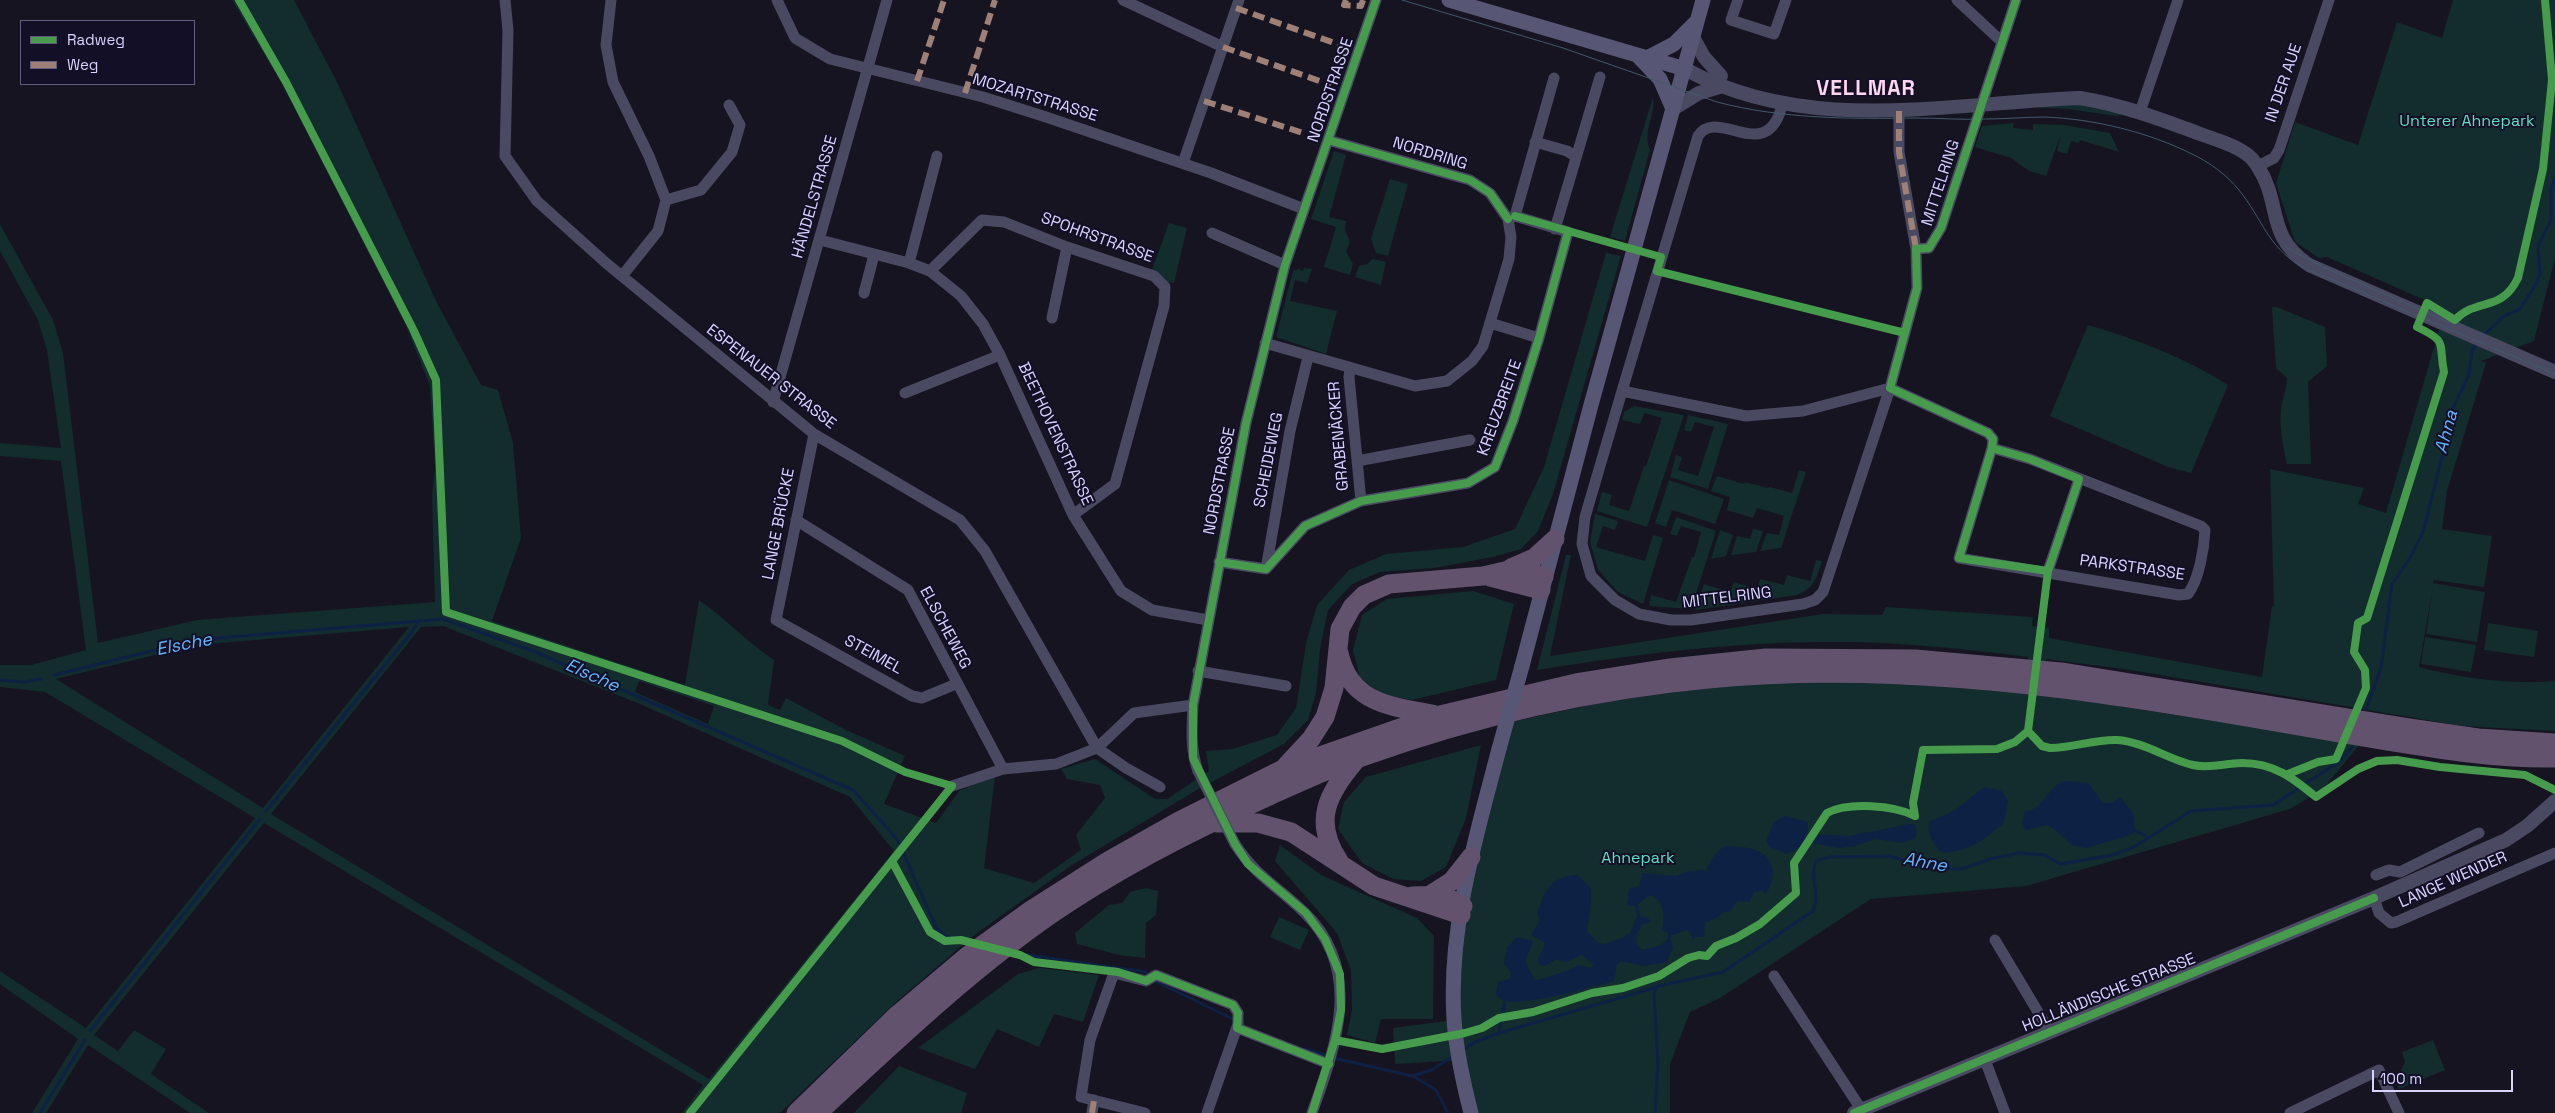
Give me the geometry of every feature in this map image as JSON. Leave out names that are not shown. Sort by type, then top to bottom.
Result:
[{"type":"highway","points":[[1492,574],[1534,558],[1555,539]]},
{"type":"highway","points":[[1283,770],[1311,739],[1325,717],[1333,693],[1340,629],[1347,614],[1358,601],[1372,590],[1398,583],[1492,574],[1518,568],[1543,583]]},
{"type":"highway","points":[[1338,646],[1341,662],[1347,676],[1365,695],[1390,706],[1440,715]]},
{"type":"highway","points":[[796,1113],[896,1016],[966,957],[1031,910],[1108,861],[1179,821],[1283,770],[1440,715],[1526,694],[1617,675],[1756,659],[1915,659],[2060,672],[2478,738],[2555,743]]},
{"type":"highway","points":[[818,1113],[908,1030],[1014,942],[1056,911],[1147,856],[1208,823],[1357,758],[1488,718],[1592,695],[1701,680],[1774,674],[1927,676],[2101,694],[2408,745],[2473,753],[2555,758]]},
{"type":"highway","points":[[1345,867],[1331,846],[1326,830],[1326,813],[1333,789],[1357,758]]},
{"type":"highway","points":[[1208,823],[1258,823],[1282,828],[1300,836],[1374,886],[1408,896],[1430,906],[1462,910]]},
{"type":"highway","points":[[1430,895],[1452,881],[1471,857]]},
{"type":"highway","points":[[1408,896],[1430,895],[1450,897],[1462,910]]},
{"type":"main road","points":[[1449,0],[1685,69]]},
{"type":"main road","points":[[1471,1113],[1454,1020],[1454,970],[1471,857],[1543,583],[1703,0]]},
{"type":"main road","points":[[1642,56],[1674,44],[1694,29]]},
{"type":"main road","points":[[1642,56],[1660,80],[1673,110]]},
{"type":"street","name":"ESPENAUER STRASSE","points":[[505,0],[508,30],[505,156],[537,201],[622,276],[814,434],[960,520],[985,551],[1096,748],[1160,787]]},
{"type":"street","points":[[611,0],[606,45],[613,82],[649,156],[666,200],[658,231],[622,276]]},
{"type":"street","name":"MOZARTSTRASSE","points":[[777,0],[795,38],[830,59],[984,97],[1183,163],[1304,210]]},
{"type":"street","name":"HÄNDELSTRASSE","points":[[773,402],[887,0]]},
{"type":"street","points":[[1123,0],[1223,47]]},
{"type":"street","points":[[1183,163],[1239,0]]},
{"type":"street","name":"NORDSTRASSE","points":[[1312,1113],[1329,1064],[1341,1010],[1340,974],[1324,939],[1306,913],[1248,864],[1235,844],[1198,772],[1193,758],[1192,705],[1246,423],[1285,265],[1376,0]]},
{"type":"street","points":[[1738,0],[1731,20],[1774,34],[1786,0]]},
{"type":"street","points":[[1957,0],[2002,41]]},
{"type":"street","points":[[1978,111],[2016,0]]},
{"type":"street","points":[[2140,112],[2178,0]]},
{"type":"street","name":"IN DER AUE","points":[[2258,166],[2274,158],[2279,150],[2329,0]]},
{"type":"street","points":[[1694,29],[1704,57],[1722,81]]},
{"type":"street","points":[[1685,69],[1722,81],[1766,100],[1827,109],[1978,111],[2080,98],[2140,112],[2246,153],[2258,166],[2264,179],[2282,239],[2301,260],[2349,284],[2555,372]]},
{"type":"street","points":[[1554,78],[1511,218],[1555,229],[1575,156],[1600,77]]},
{"type":"street","points":[[1673,110],[1696,94],[1722,81]]},
{"type":"street","name":"MITTELRING","points":[[1783,102],[1779,120],[1773,128],[1762,134],[1710,127],[1702,130],[1698,136],[1586,517],[1582,544],[1592,576],[1614,600],[1639,614],[1671,620],[1691,620],[1803,604],[1815,600],[1823,592],[1890,388],[1918,288],[1916,249],[1899,152],[1898,111]]},
{"type":"street","points":[[666,200],[701,190],[732,152],[740,125],[729,105]]},
{"type":"street","name":"MITTELRING","points":[[1916,249],[1929,248],[1941,228],[1978,111]]},
{"type":"street","name":"NORDRING","points":[[1265,343],[1308,357],[1415,386],[1447,382],[1472,361],[1483,346],[1490,324],[1509,259],[1512,238],[1511,218],[1490,193],[1470,180],[1328,140]]},
{"type":"street","points":[[1535,142],[1567,151],[1575,156]]},
{"type":"street","points":[[909,263],[937,156]]},
{"type":"street","name":"SPOHRSTRASSE","points":[[930,271],[982,220],[1004,222],[1067,247],[1154,276],[1165,287],[1164,306],[1115,484],[1073,515]]},
{"type":"street","name":"KREUZBREITE","points":[[1266,569],[1305,526],[1361,501],[1468,483],[1495,467],[1513,421],[1539,338],[1568,232],[1555,229]]},
{"type":"street","points":[[1212,233],[1285,265]]},
{"type":"street","name":"BEETHOVENSTRASSE","points":[[820,240],[909,263],[930,271],[961,296],[983,324],[1000,355],[1073,515],[1121,591],[1152,610],[1208,620]]},
{"type":"street","points":[[1052,318],[1067,247]]},
{"type":"street","points":[[864,294],[874,255]]},
{"type":"street","points":[[1490,324],[1539,338]]},
{"type":"street","points":[[905,393],[1000,355]]},
{"type":"street","name":"SCHEIDEWEG","points":[[1266,569],[1290,431],[1308,357]]},
{"type":"street","name":"GRABENÄCKER","points":[[1350,369],[1349,378],[1361,501]]},
{"type":"street","points":[[1622,391],[1746,416],[1803,412],[1890,388],[1988,434],[1993,439],[1992,448]]},
{"type":"street","name":"LANGE BRÜCKE","points":[[776,620],[814,434]]},
{"type":"street","points":[[1356,461],[1470,440]]},
{"type":"street","name":"PARKSTRASSE","points":[[1992,448],[2030,459],[2079,479],[2201,526],[2205,530],[2205,540],[2193,587],[2188,594],[2179,595],[2048,571],[1959,558],[1992,448]]},
{"type":"street","points":[[2048,571],[2079,479]]},
{"type":"street","name":"ELSCHEWEG","points":[[796,520],[908,590],[956,684],[1003,769]]},
{"type":"street","points":[[1219,562],[1266,569]]},
{"type":"street","name":"STEIMEL","points":[[776,620],[912,696],[922,698],[956,684]]},
{"type":"street","points":[[1198,671],[1286,686]]},
{"type":"street","points":[[952,786],[1003,769],[1056,764],[1096,748],[1134,713],[1192,705]]},
{"type":"street","name":"HOLLÄNDISCHE STRASSE","points":[[1774,976],[1858,1111],[2374,898],[2506,840],[2527,826],[2550,805]]},
{"type":"street","points":[[2376,875],[2388,870],[2400,872],[2479,833]]},
{"type":"street","name":"LANGE WENDER","points":[[2374,898],[2379,913],[2391,922],[2396,922],[2555,853]]},
{"type":"street","points":[[1995,940],[2050,1032]]},
{"type":"street","points":[[1145,1113],[1081,1097],[1084,1066],[1090,1040],[1114,973],[1146,981],[1156,975],[1232,1004],[1238,1022],[1207,1113]]},
{"type":"street","points":[[1238,1022],[1329,1064]]},
{"type":"street","points":[[1985,1060],[2005,1113]]},
{"type":"street","points":[[2290,1113],[2379,1070],[2399,1113]]},
{"type":"street","points":[[1092,1113],[1094,1100]]},
{"type":"green space","points":[[232,0],[294,0],[337,82],[436,301],[481,385],[498,390],[513,443],[521,538],[492,621],[685,685],[699,600],[774,660],[768,705],[780,710],[786,698],[846,730],[905,756],[884,804],[936,823],[960,790],[995,776],[984,868],[1034,883],[1081,850],[1076,835],[1105,798],[1100,785],[1067,779],[1061,769],[1095,759],[1155,799],[1167,799],[1209,771],[1206,751],[1232,749],[1277,735],[1296,708],[1306,643],[1317,605],[1349,570],[1386,554],[1463,547],[1515,529],[1544,467],[1606,253],[1621,256],[1553,494],[1538,531],[1521,549],[1493,557],[1434,568],[1380,572],[1352,584],[1328,610],[1320,649],[1316,693],[1308,720],[1284,744],[1200,788],[1072,865],[973,936],[894,1004],[780,1113],[682,1113],[703,1085],[264,823],[94,1035],[118,1051],[134,1030],[166,1049],[151,1074],[209,1113],[190,1113],[88,1045],[46,1113],[32,1113],[78,1039],[0,984],[0,971],[86,1028],[255,818],[45,692],[0,687],[0,665],[31,665],[86,650],[61,461],[0,456],[0,443],[61,448],[47,350],[38,320],[0,251],[0,224],[53,320],[63,353],[98,643],[197,620],[435,602],[432,495],[435,468],[430,386],[406,326],[282,84]],"holes":[[[443,626],[640,704],[850,797],[894,851],[709,1079],[271,814],[421,627]],[[409,627],[263,808],[56,679],[196,645]],[[639,681],[714,706],[708,724],[635,692]]]},
{"type":"green space","name":"Ahnepark","points":[[2453,0],[2555,0],[2555,258],[2534,341],[2481,361],[2486,363],[2447,491],[2442,529],[2492,536],[2484,587],[2434,580],[2433,583],[2485,592],[2477,642],[2426,634],[2433,587],[2419,667],[2486,680],[2555,681],[2555,731],[2462,726],[2131,670],[2046,659],[2042,694],[2360,744],[2323,789],[2290,809],[2026,886],[1871,899],[1720,998],[1690,1012],[1670,1064],[1670,1113],[1471,1113],[1459,1060],[1395,1064],[1393,1028],[1454,1020],[1454,970],[1506,723],[1633,696],[1722,685],[1830,681],[1929,683],[2024,692],[2028,657],[1886,643],[1801,642],[1725,646],[1649,654],[1537,670],[1566,555],[1571,555],[1550,656],[1823,614],[1882,615],[1886,607],[2033,617],[2032,626],[2049,628],[2049,638],[2262,677],[2272,606],[2274,606],[2270,469],[2364,488],[2358,504],[2386,513],[2445,309],[2327,257],[2319,258],[2295,242],[2276,183],[2295,122],[2358,145],[2397,22],[2442,38]]},
{"type":"green space","points":[[1653,97],[1653,111],[1648,129],[1650,150],[1625,241],[1610,237]]},
{"type":"green space","points":[[2073,102],[2126,114],[2116,116],[2068,109],[2028,107]]},
{"type":"green space","points":[[2014,123],[2013,128],[2033,130],[2033,124],[2064,125],[2110,133],[2119,152],[2080,140],[2079,143],[2071,141],[2067,154],[2057,151],[2061,134],[2046,176],[2029,171],[2011,158],[1975,147],[1982,126]]},
{"type":"green space","points":[[1334,151],[1346,155],[1329,217],[1346,221],[1345,230],[1350,242],[1346,251],[1353,264],[1350,275],[1324,267],[1336,227],[1311,219]]},
{"type":"green space","points":[[1390,179],[1408,184],[1388,256],[1376,253],[1371,239]]},
{"type":"green space","points":[[1169,223],[1187,228],[1174,283],[1167,282],[1152,270]]},
{"type":"green space","points":[[1373,259],[1386,262],[1381,285],[1355,277],[1359,266],[1367,264]]},
{"type":"green space","points":[[1304,268],[1312,269],[1307,283],[1295,280],[1290,301],[1337,311],[1326,354],[1276,337],[1293,271],[1299,269],[1303,271]]},
{"type":"green space","points":[[2272,307],[2277,307],[2325,327],[2327,366],[2308,382],[2311,464],[2287,464],[2282,437],[2281,416],[2287,378],[2276,368]]},
{"type":"green space","points":[[2088,325],[2160,350],[2196,366],[2228,385],[2191,473],[2168,467],[2050,416]]},
{"type":"green space","points":[[1634,406],[1684,415],[1647,527],[1597,511],[1602,492],[1612,495],[1609,505],[1629,511],[1644,466],[1646,466],[1662,418],[1644,413],[1640,424],[1622,420],[1624,412]]},
{"type":"green space","points":[[1688,415],[1728,424],[1708,489],[1670,477],[1676,455],[1682,457],[1678,470],[1698,476],[1714,427],[1695,422],[1691,432],[1684,430]]},
{"type":"green space","points":[[1799,470],[1806,472],[1781,548],[1760,551],[1767,533],[1779,535],[1784,516],[1757,508],[1753,518],[1727,510],[1730,497],[1711,491],[1717,476],[1744,484],[1745,482],[1792,493]]},
{"type":"green space","points":[[1669,480],[1724,499],[1715,524],[1672,510],[1666,527],[1655,523]]},
{"type":"green space","points":[[1595,514],[1618,521],[1615,530],[1603,526],[1596,547],[1645,561],[1653,535],[1663,538],[1643,604],[1618,592],[1598,570],[1590,542]]},
{"type":"green space","points":[[1676,517],[1716,531],[1691,609],[1649,606],[1651,595],[1676,602],[1692,557],[1694,557],[1701,532],[1681,526],[1677,536],[1670,534]]},
{"type":"green space","points":[[1753,529],[1763,531],[1756,552],[1731,555],[1737,536],[1750,539]]},
{"type":"green space","points":[[1720,530],[1733,535],[1726,556],[1711,559]]},
{"type":"green space","points":[[1816,560],[1822,561],[1814,582],[1797,595],[1695,610],[1704,584],[1730,592],[1734,582],[1757,589],[1760,579],[1784,585],[1787,575],[1810,581]]},
{"type":"green space","points":[[1473,591],[1514,604],[1496,680],[1412,700],[1384,695],[1360,679],[1353,650],[1362,615],[1387,599]]},
{"type":"green space","points":[[2488,623],[2538,631],[2534,657],[2484,650]]},
{"type":"green space","points":[[2425,637],[2476,645],[2471,672],[2421,664]]},
{"type":"green space","points":[[1481,745],[1466,818],[1446,867],[1421,881],[1393,879],[1362,863],[1338,829],[1344,802],[1366,777]]},
{"type":"green space","points":[[1280,845],[1321,875],[1417,918],[1434,936],[1433,1019],[1381,1019],[1375,1043],[1347,1035],[1352,1010],[1351,970],[1337,933],[1275,861]]},
{"type":"green space","points":[[1146,888],[1158,891],[1156,915],[1146,923],[1145,958],[1119,955],[1077,944],[1075,933],[1109,905],[1122,903],[1130,892]]},
{"type":"green space","points":[[1279,917],[1309,930],[1300,950],[1270,937]]},
{"type":"green space","points":[[1039,968],[1099,975],[1083,1022],[1054,1014],[1039,1047],[997,1029],[975,1069],[918,1048],[1018,974]]},
{"type":"green space","points":[[2433,1040],[2445,1070],[2399,1089],[2396,1081],[2405,1062],[2402,1052]]},
{"type":"green space","points":[[899,1066],[967,1093],[961,1113],[854,1113]]},
{"type":"water","points":[[2064,781],[2088,783],[2103,803],[2112,803],[2120,797],[2133,813],[2135,831],[2130,835],[2086,848],[2072,845],[2054,829],[2046,825],[2026,830],[2022,823],[2025,811],[2036,807],[2053,788]]},
{"type":"water","points":[[1984,787],[2002,791],[2008,800],[2004,823],[1976,844],[1942,853],[1931,839],[1929,822],[1954,811]]},
{"type":"water","points":[[1785,816],[1808,822],[1807,837],[1801,847],[1787,854],[1770,847],[1766,841],[1774,822]]},
{"type":"water","points":[[1910,824],[1915,825],[1917,833],[1915,838],[1903,843],[1875,839],[1856,846],[1839,848],[1812,843],[1815,834],[1849,836]]},
{"type":"water","points":[[1723,847],[1747,848],[1765,855],[1773,871],[1772,882],[1766,895],[1762,890],[1754,892],[1749,902],[1738,901],[1730,911],[1722,913],[1720,916],[1705,923],[1704,937],[1696,937],[1693,941],[1691,933],[1687,930],[1672,935],[1662,930],[1663,910],[1659,901],[1651,895],[1635,906],[1627,905],[1629,889],[1639,886],[1643,873],[1676,876],[1690,871],[1706,870],[1713,857]]},
{"type":"water","points":[[1577,875],[1591,888],[1587,931],[1598,943],[1604,944],[1622,938],[1630,933],[1637,917],[1648,918],[1651,922],[1643,924],[1637,933],[1636,943],[1642,950],[1661,945],[1666,940],[1671,941],[1673,947],[1667,962],[1645,966],[1621,961],[1617,964],[1614,981],[1529,1001],[1502,1000],[1496,994],[1498,982],[1510,979],[1511,972],[1504,963],[1507,948],[1517,937],[1533,941],[1525,962],[1535,980],[1557,974],[1578,965],[1591,968],[1594,965],[1582,955],[1564,962],[1557,959],[1545,966],[1540,965],[1538,960],[1545,943],[1531,935],[1540,920],[1537,914],[1550,886],[1560,879]]},
{"type":"waterway","name":"Ahna","points":[[2483,336],[2504,316],[2520,309],[2536,284],[2540,274],[2538,246],[2551,220],[2551,189],[2555,177]]},
{"type":"waterway","name":"Ahna","points":[[2366,710],[2381,668],[2392,584],[2410,558],[2423,532],[2452,410],[2469,375],[2472,350],[2478,343]]},
{"type":"waterway","name":"Elsche","points":[[54,675],[196,640],[443,619],[533,651],[853,790],[897,839],[936,927],[945,936],[950,937]]},
{"type":"waterway","points":[[266,811],[412,632],[419,620]]},
{"type":"waterway","name":"Elsche","points":[[0,680],[24,682],[41,679]]},
{"type":"waterway","name":"Ahne","points":[[1655,1113],[1658,1064],[1654,993],[1658,986],[1723,972],[1813,911],[1816,898],[1814,874],[1816,861],[1829,857],[1890,856],[1930,868],[1962,869],[1990,859],[2019,853],[2045,855],[2060,864],[2113,855],[2134,847],[2191,811],[2273,805],[2340,761],[2352,747]]},
{"type":"waterway","points":[[90,1031],[260,819]]},
{"type":"waterway","points":[[2135,830],[2149,838]]},
{"type":"waterway","points":[[1637,906],[1639,917]]},
{"type":"waterway","points":[[1669,940],[1670,934]]},
{"type":"waterway","name":"Elsche","points":[[1021,954],[1146,972]]},
{"type":"waterway","name":"Elsche","points":[[1157,982],[1235,1020]]},
{"type":"waterway","name":"Elsche","points":[[1499,1033],[1657,987]]},
{"type":"waterway","name":"Elsche","points":[[1462,1050],[1475,1042],[1499,1033],[1505,1001]]},
{"type":"waterway","points":[[40,1113],[85,1040]]},
{"type":"waterway","name":"Elsche","points":[[1305,1049],[1328,1056]]},
{"type":"waterway","name":"Elsche","points":[[1334,1058],[1412,1076],[1432,1070],[1453,1056]]},
{"type":"waterway","name":"Elsche","points":[[1413,1076],[1436,1090],[1448,1113]]},
{"type":"tram line","points":[[1402,0],[1563,48],[1717,102],[1742,108],[1791,115],[1841,118],[2064,118],[2139,133],[2192,154],[2223,174],[2234,184],[2247,201],[2272,240],[2289,258],[2300,266],[2555,374]]},
{"type":"tram line","points":[[2282,245],[2319,265],[2450,323]]},
{"type":"marked path","points":[[917,81],[944,0]]},
{"type":"marked path","points":[[965,93],[995,0]]},
{"type":"marked path","points":[[1346,0],[1344,5],[1361,6],[1363,0]]},
{"type":"marked path","points":[[1236,8],[1360,52]]},
{"type":"marked path","points":[[1223,47],[1331,85]]},
{"type":"marked path","points":[[1204,101],[1303,133]]},
{"type":"marked path","points":[[1899,111],[1899,152],[1916,249]]},
{"type":"marked path","points":[[1092,1113],[1094,1100]]},
{"type":"cycle path","points":[[239,0],[286,82],[413,329],[436,380],[446,612],[842,741],[905,772],[952,786],[690,1113]]},
{"type":"cycle path","points":[[1312,1113],[1335,1040],[1341,1010],[1340,974],[1325,939],[1306,913],[1248,864],[1235,844],[1193,758],[1193,705],[1246,423],[1285,265],[1376,0]]},
{"type":"cycle path","points":[[2016,0],[1941,228],[1929,248],[1916,249],[1917,288],[1890,388],[1988,433],[1993,439],[1992,448],[1959,558],[2048,571]]},
{"type":"cycle path","points":[[2288,774],[2318,762],[2336,759],[2366,688],[2365,670],[2354,652],[2358,623],[2367,618],[2444,372],[2438,340],[2417,327],[2427,303],[2455,320],[2463,313],[2496,301],[2504,296],[2518,278],[2543,169],[2552,80],[2545,0]]},
{"type":"cycle path","points":[[1328,140],[1470,180],[1490,193],[1508,219]]},
{"type":"cycle path","points":[[1515,216],[1661,257],[1657,271],[1905,333]]},
{"type":"cycle path","points":[[1219,562],[1266,569],[1305,526],[1361,501],[1468,483],[1495,467],[1513,421],[1539,338],[1568,232]]},
{"type":"cycle path","points":[[1915,816],[1913,803],[1923,750],[1997,749],[2015,742],[2028,731],[2048,571],[2079,479],[2030,459],[1992,448]]},
{"type":"cycle path","points":[[2028,731],[2042,746],[2050,748],[2117,740],[2137,744],[2193,765],[2242,763],[2264,766],[2291,778],[2316,797],[2358,769],[2377,761],[2397,760],[2440,767],[2525,775],[2555,790]]},
{"type":"cycle path","points":[[1335,1040],[1382,1049],[1465,1033],[1482,1028],[1499,1018],[1533,1012],[1592,993],[1623,988],[1659,976],[1688,958],[1699,955],[1707,956],[1716,946],[1736,938],[1760,924],[1796,893],[1794,863],[1827,813],[1847,807],[1871,806],[1895,809],[1915,816]]},
{"type":"cycle path","points":[[893,863],[930,932],[945,941],[961,940],[1020,955],[1034,962],[1118,972],[1146,981],[1156,975],[1233,1005],[1238,1013],[1237,1028],[1329,1064]]},
{"type":"cycle path","points":[[1854,1113],[2374,898]]},
{"type":"district","name":"VELLMAR","points":[[1866,89]]},
{"type":"park label","name":"Unterer Ahnepark","points":[[2467,122]]}]
